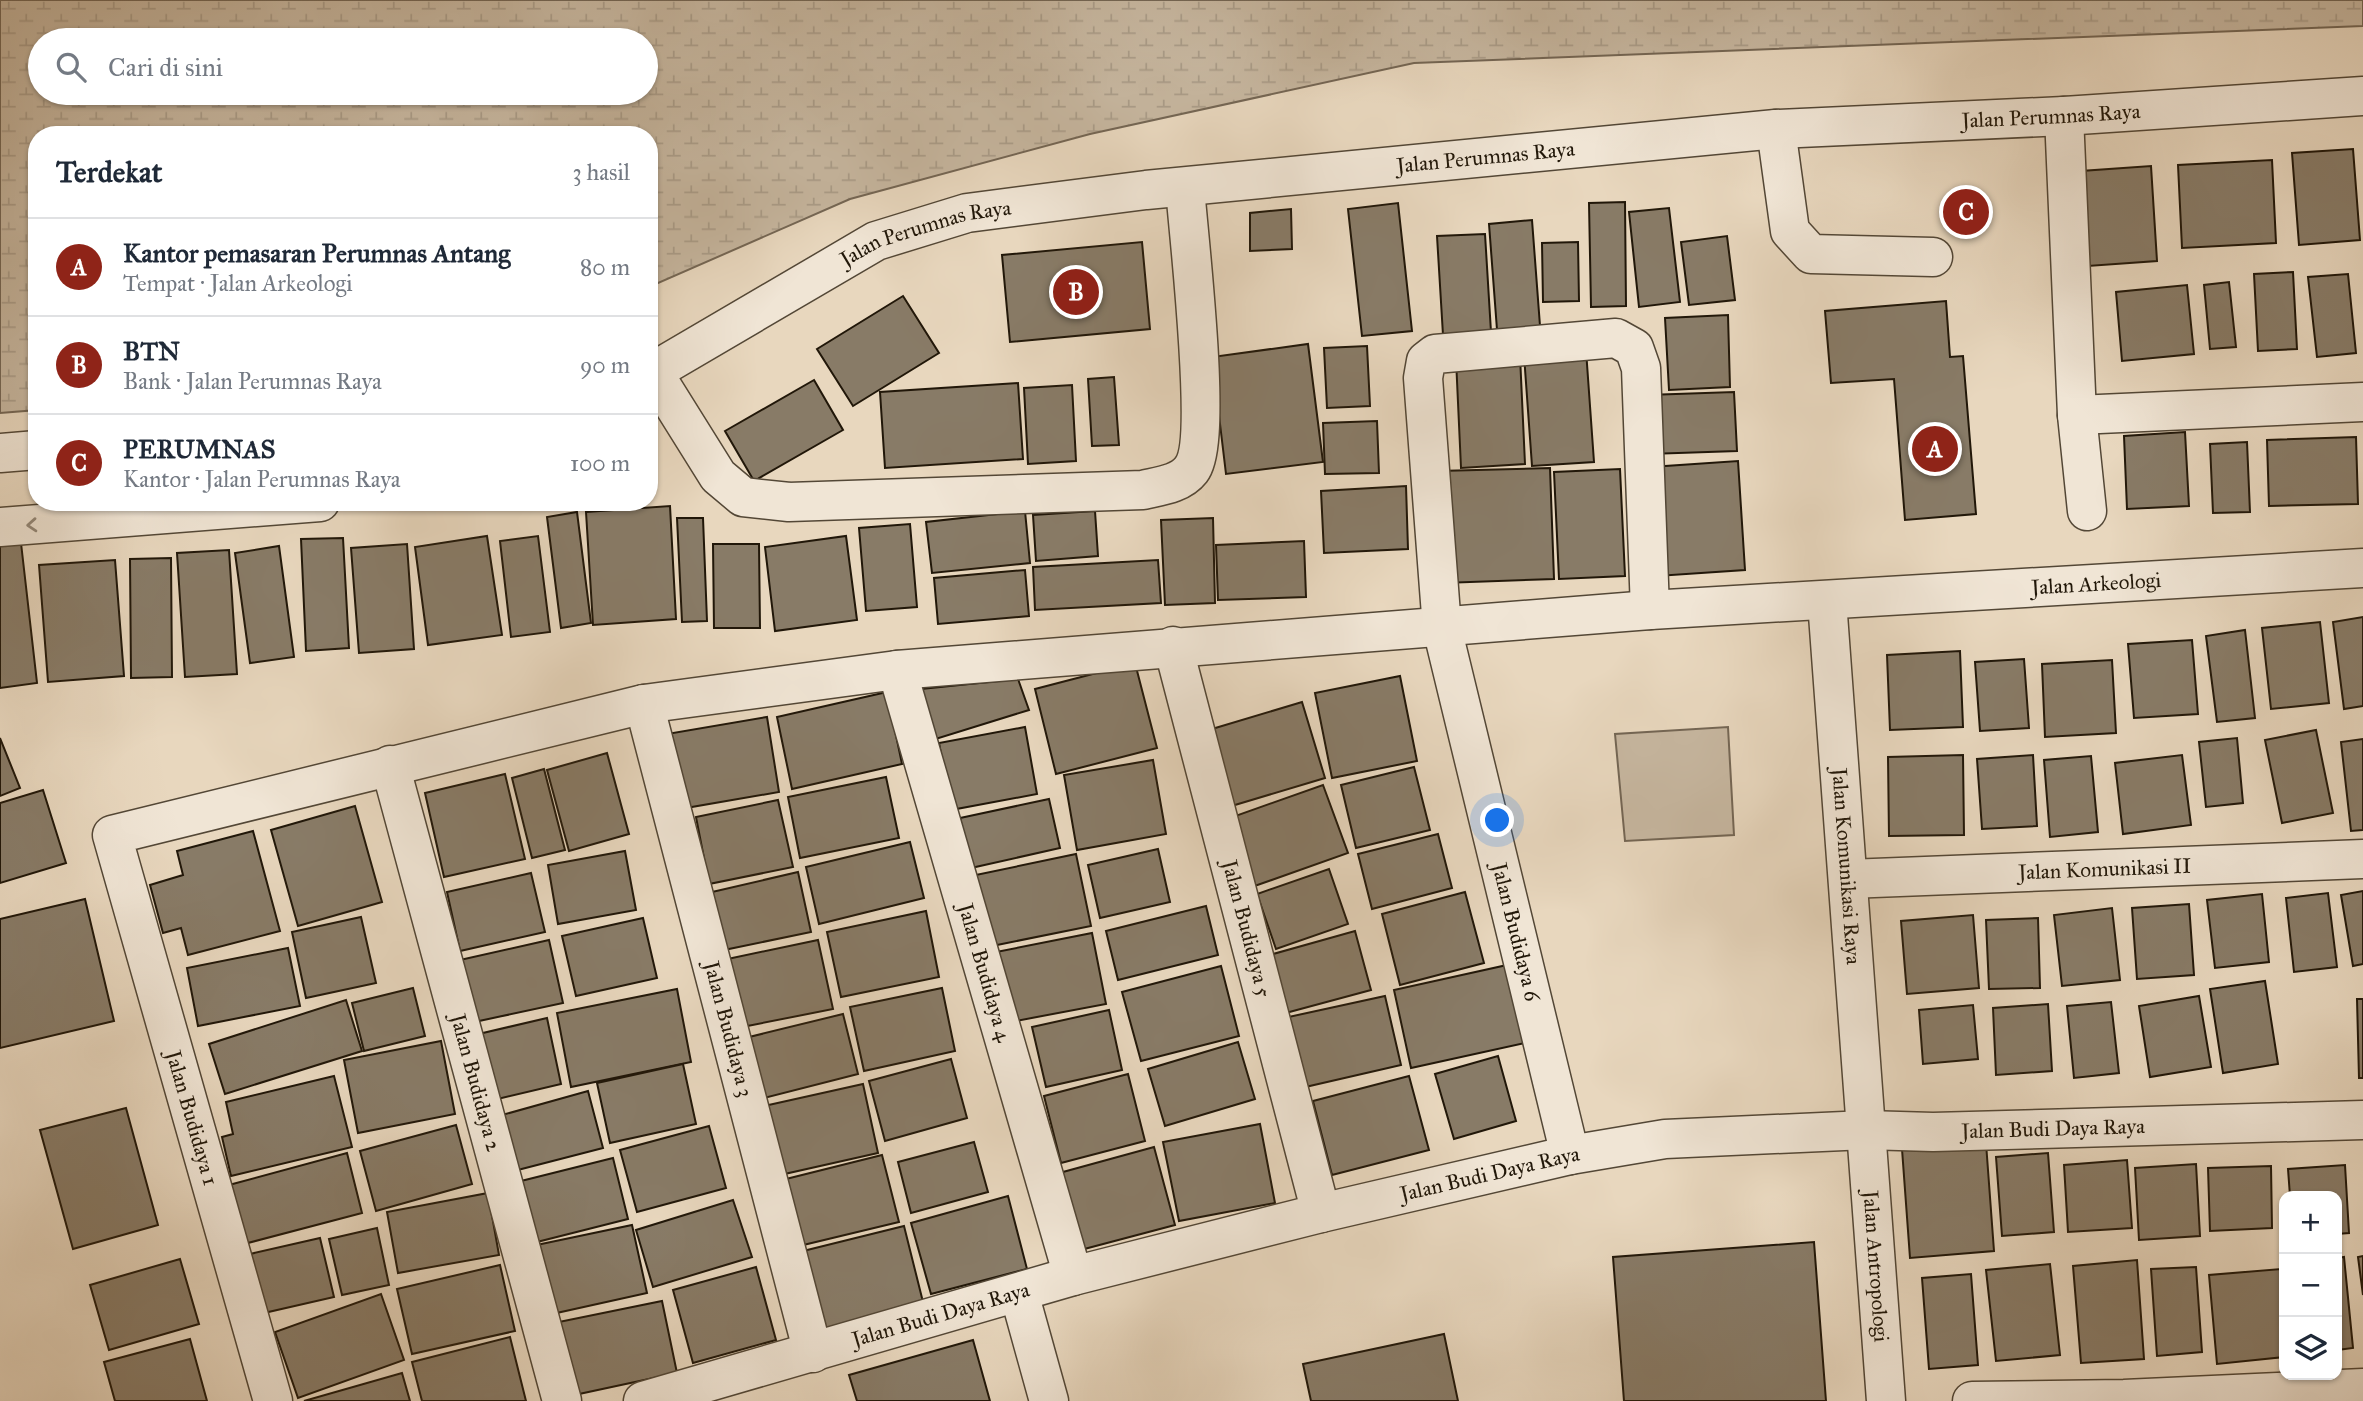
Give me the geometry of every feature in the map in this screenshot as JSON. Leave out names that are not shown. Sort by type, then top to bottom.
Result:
[{"type":"street","name":"Jalan Perumnas Raya","points":[[658,369],[876,241],[967,212],[1185,187],[1776,129],[2064,116],[2363,96]]},
{"type":"street","points":[[2064,116],[2077,415],[2087,512]]},
{"type":"street","points":[[1776,129],[1790,231],[1811,254],[1933,257]]},
{"type":"street","points":[[658,384],[718,476],[743,497],[789,502],[1143,490],[1180,480],[1193,468],[1200,439],[1200,392],[1185,187]]},
{"type":"street","name":"Jalan Budidaya 6","points":[[1570,1155],[1442,628],[1423,378],[1426,361],[1435,354],[1616,338],[1634,348],[1641,368],[1650,610]]},
{"type":"street","points":[[2077,415],[2363,402]]},
{"type":"street","points":[[0,453],[28,451]]},
{"type":"street","points":[[0,527],[205,511]]},
{"type":"street","name":"Jalan Arkeologi","points":[[112,835],[644,704],[897,670],[1650,610],[2363,568]]},
{"type":"street","name":"Jalan Komunikasi Raya","points":[[1827,601],[1866,1130]]},
{"type":"street","name":"Jalan Budidaya 5","points":[[1173,646],[1321,1213]]},
{"type":"street","name":"Jalan Budidaya 4","points":[[897,670],[1073,1276]]},
{"type":"street","name":"Jalan Budidaya 3","points":[[644,704],[813,1353]]},
{"type":"street","name":"Jalan Budidaya 2","points":[[390,765],[562,1401]]},
{"type":"street","name":"Jalan Budidaya 1","points":[[112,835],[273,1401]]},
{"type":"street","name":"Jalan Komunikasi II","points":[[1848,879],[2363,859]]},
{"type":"street","name":"Jalan Budi Daya Raya","points":[[664,1399],[1073,1276],[1321,1213],[1570,1155],[1665,1139],[1866,1130],[1933,1132],[2363,1120]]},
{"type":"street","name":"Jalan Antropologi","points":[[1866,1130],[1886,1401]]},
{"type":"street","points":[[1019,1293],[1049,1401]]},
{"type":"street","points":[[1972,1401],[2124,1399],[2363,1388]]},
{"type":"green space","points":[[0,0],[2363,0],[2363,26],[1414,63],[1090,134],[850,199],[658,283],[658,126],[28,126],[28,411],[0,413]]},
{"type":"green space","points":[[1728,727],[1734,835],[1625,841],[1615,734]]},
{"type":"building","points":[[2353,149],[2360,240],[2299,245],[2292,153]]},
{"type":"building","points":[[2272,160],[2276,243],[2182,248],[2178,165]]},
{"type":"building","points":[[2151,166],[2157,261],[2088,266],[2081,171]]},
{"type":"building","points":[[1625,202],[1626,306],[1591,307],[1589,203]]},
{"type":"building","points":[[1398,203],[1412,331],[1362,336],[1348,209]]},
{"type":"building","points":[[1669,208],[1680,302],[1639,307],[1629,212]]},
{"type":"building","points":[[1291,209],[1292,249],[1250,251],[1250,213]]},
{"type":"building","points":[[1532,220],[1541,339],[1498,343],[1489,224]]},
{"type":"building","points":[[1485,234],[1491,332],[1443,335],[1437,236]]},
{"type":"building","points":[[1727,236],[1735,300],[1689,305],[1681,242]]},
{"type":"building","points":[[1142,242],[1150,329],[1010,342],[1002,255]]},
{"type":"building","points":[[1578,242],[1579,301],[1543,302],[1542,243]]},
{"type":"building","points":[[2293,272],[2297,349],[2258,351],[2254,274]]},
{"type":"building","points":[[2348,274],[2356,353],[2317,357],[2308,277]]},
{"type":"building","points":[[2229,282],[2236,347],[2210,349],[2204,285]]},
{"type":"building","points":[[2187,285],[2194,354],[2122,361],[2116,292]]},
{"type":"building","points":[[903,296],[939,353],[853,406],[817,349]]},
{"type":"building","points":[[1946,301],[1950,357],[1963,356],[1976,514],[1905,520],[1894,379],[1831,383],[1825,311]]},
{"type":"building","points":[[1728,315],[1730,387],[1669,390],[1665,318]]},
{"type":"building","points":[[1308,344],[1323,462],[1226,474],[1212,357]]},
{"type":"building","points":[[1367,346],[1370,406],[1327,408],[1324,348]]},
{"type":"building","points":[[1586,350],[1594,462],[1532,466],[1524,355]]},
{"type":"building","points":[[1520,356],[1525,464],[1461,468],[1456,359]]},
{"type":"building","points":[[1114,377],[1119,445],[1092,446],[1088,379]]},
{"type":"building","points":[[814,380],[843,430],[754,481],[725,431]]},
{"type":"building","points":[[1018,383],[1023,459],[885,468],[880,392]]},
{"type":"building","points":[[1072,385],[1076,461],[1028,464],[1024,388]]},
{"type":"building","points":[[1734,392],[1737,451],[1649,454],[1647,395]]},
{"type":"building","points":[[1377,421],[1379,473],[1325,474],[1323,423]]},
{"type":"building","points":[[2185,432],[2189,506],[2127,509],[2124,436]]},
{"type":"building","points":[[2356,437],[2358,504],[2269,506],[2267,440]]},
{"type":"building","points":[[2247,442],[2250,512],[2213,513],[2210,444]]},
{"type":"building","points":[[1738,461],[1745,570],[1657,576],[1651,467]]},
{"type":"building","points":[[1550,468],[1554,579],[1443,583],[1438,471]]},
{"type":"building","points":[[1620,469],[1625,576],[1559,579],[1554,472]]},
{"type":"building","points":[[1406,486],[1408,549],[1324,553],[1321,491]]},
{"type":"building","points":[[670,506],[676,619],[593,625],[586,512],[658,511],[658,507]]},
{"type":"building","points":[[1025,511],[1030,563],[932,573],[926,522]]},
{"type":"building","points":[[1095,511],[1098,556],[1036,561],[1033,515]]},
{"type":"building","points":[[577,512],[591,623],[561,628],[547,517]]},
{"type":"building","points":[[677,518],[703,518],[707,621],[682,622]]},
{"type":"building","points":[[1213,518],[1215,603],[1165,605],[1161,520]]},
{"type":"building","points":[[910,524],[917,607],[866,611],[859,528]]},
{"type":"building","points":[[487,536],[502,635],[428,645],[415,547]]},
{"type":"building","points":[[538,536],[550,632],[511,637],[500,541]]},
{"type":"building","points":[[846,536],[857,620],[775,631],[765,547]]},
{"type":"building","points":[[343,538],[349,648],[306,651],[301,539]]},
{"type":"building","points":[[1304,541],[1306,597],[1218,600],[1216,545]]},
{"type":"building","points":[[21,543],[37,683],[0,688],[0,545]]},
{"type":"building","points":[[407,544],[414,649],[359,653],[351,548]]},
{"type":"building","points":[[713,544],[759,544],[760,628],[714,628]]},
{"type":"building","points":[[279,546],[294,657],[250,663],[235,553]]},
{"type":"building","points":[[229,550],[237,674],[185,677],[177,553]]},
{"type":"building","points":[[171,558],[172,677],[131,678],[130,559]]},
{"type":"building","points":[[115,560],[124,676],[48,682],[39,565]]},
{"type":"building","points":[[1158,560],[1161,603],[1035,610],[1033,567]]},
{"type":"building","points":[[1025,570],[1029,616],[938,624],[934,578]]},
{"type":"building","points":[[2363,617],[2363,706],[2344,709],[2333,622]]},
{"type":"building","points":[[2320,622],[2329,703],[2271,709],[2262,628]]},
{"type":"building","points":[[2245,630],[2255,718],[2217,722],[2206,636]]},
{"type":"building","points":[[2192,640],[2198,714],[2134,718],[2128,644]]},
{"type":"building","points":[[1960,651],[1963,727],[1890,730],[1887,655]]},
{"type":"building","points":[[2024,659],[2029,728],[1980,731],[1975,662]]},
{"type":"building","points":[[2112,660],[2116,733],[2045,737],[2042,664]]},
{"type":"building","points":[[1135,663],[1157,748],[1056,774],[1035,689]]},
{"type":"building","points":[[1400,676],[1417,761],[1332,778],[1315,693]]},
{"type":"building","points":[[1018,679],[1029,710],[926,742],[921,689]]},
{"type":"building","points":[[887,692],[902,764],[792,789],[777,717]]},
{"type":"building","points":[[1302,702],[1325,778],[1225,808],[1202,732]]},
{"type":"building","points":[[767,717],[779,792],[680,809],[667,734]]},
{"type":"building","points":[[1025,727],[1037,794],[951,810],[939,743]]},
{"type":"building","points":[[2316,730],[2333,813],[2282,823],[2265,740]]},
{"type":"building","points":[[0,738],[20,788],[0,796]]},
{"type":"building","points":[[2237,738],[2243,803],[2206,807],[2199,742]]},
{"type":"building","points":[[2363,739],[2363,830],[2351,831],[2341,742]]},
{"type":"building","points":[[607,753],[629,834],[569,851],[547,770]]},
{"type":"building","points":[[1963,755],[1964,835],[1889,836],[1888,757]]},
{"type":"building","points":[[2033,755],[2037,826],[1982,829],[1977,759]]},
{"type":"building","points":[[2182,755],[2191,825],[2123,834],[2115,763]]},
{"type":"building","points":[[2091,756],[2098,832],[2050,837],[2044,760]]},
{"type":"building","points":[[1153,760],[1166,834],[1077,850],[1064,775]]},
{"type":"building","points":[[1414,767],[1430,830],[1356,848],[1341,785]]},
{"type":"building","points":[[544,769],[565,850],[532,858],[512,778]]},
{"type":"building","points":[[505,774],[525,859],[444,877],[425,793]]},
{"type":"building","points":[[886,777],[899,838],[800,858],[788,797]]},
{"type":"building","points":[[1323,785],[1348,853],[1249,888],[1224,820]]},
{"type":"building","points":[[43,790],[66,863],[0,883],[0,803]]},
{"type":"building","points":[[1049,799],[1060,848],[971,868],[960,818]]},
{"type":"building","points":[[778,800],[793,867],[709,884],[696,817]]},
{"type":"building","points":[[355,806],[382,902],[298,926],[271,830]]},
{"type":"building","points":[[253,831],[280,931],[188,955],[181,928],[163,933],[150,885],[183,875],[177,851]]},
{"type":"building","points":[[1438,834],[1452,888],[1372,909],[1358,854]]},
{"type":"building","points":[[910,842],[924,898],[819,924],[806,867]]},
{"type":"building","points":[[1158,849],[1170,902],[1100,918],[1088,865]]},
{"type":"building","points":[[625,851],[636,910],[558,924],[548,865]]},
{"type":"building","points":[[1076,854],[1091,926],[987,947],[971,876]]},
{"type":"building","points":[[1329,869],[1348,924],[1276,949],[1257,894]]},
{"type":"building","points":[[798,872],[811,932],[724,950],[712,892]]},
{"type":"building","points":[[531,873],[545,932],[460,951],[447,892]]},
{"type":"building","points":[[2363,891],[2363,964],[2353,966],[2341,895]]},
{"type":"building","points":[[1465,892],[1484,963],[1400,985],[1382,914]]},
{"type":"building","points":[[2328,893],[2337,967],[2294,972],[2286,898]]},
{"type":"building","points":[[2262,894],[2269,962],[2215,968],[2207,900]]},
{"type":"building","points":[[85,899],[114,1021],[0,1048],[0,919]]},
{"type":"building","points":[[2189,904],[2194,975],[2137,979],[2132,908]]},
{"type":"building","points":[[1206,906],[1218,955],[1118,980],[1106,931]]},
{"type":"building","points":[[2112,908],[2120,980],[2062,986],[2054,915]]},
{"type":"building","points":[[926,911],[939,977],[841,997],[827,932]]},
{"type":"building","points":[[1973,915],[1979,988],[1907,994],[1901,921]]},
{"type":"building","points":[[361,917],[376,983],[306,998],[292,932]]},
{"type":"building","points":[[643,918],[657,978],[576,996],[562,936]]},
{"type":"building","points":[[2038,918],[2040,988],[1989,989],[1986,920]]},
{"type":"building","points":[[1355,931],[1371,990],[1282,1014],[1266,956]]},
{"type":"building","points":[[1092,933],[1106,1004],[1005,1023],[991,953]]},
{"type":"building","points":[[549,940],[563,1003],[465,1024],[451,962]]},
{"type":"building","points":[[818,940],[833,1009],[732,1029],[718,961]]},
{"type":"building","points":[[288,948],[300,1006],[198,1026],[187,968]]},
{"type":"building","points":[[1507,965],[1525,1043],[1411,1068],[1394,990]]},
{"type":"building","points":[[1221,966],[1239,1036],[1141,1061],[1122,992]]},
{"type":"building","points":[[2265,981],[2278,1064],[2223,1073],[2210,989]]},
{"type":"building","points":[[413,988],[425,1036],[364,1051],[352,1003]]},
{"type":"building","points":[[942,988],[955,1051],[864,1071],[850,1007]]},
{"type":"building","points":[[677,989],[691,1062],[571,1087],[557,1013]]},
{"type":"building","points":[[1385,996],[1401,1065],[1301,1088],[1284,1018]]},
{"type":"building","points":[[2199,996],[2211,1067],[2150,1077],[2139,1006]]},
{"type":"building","points":[[2357,999],[2363,999],[2363,1078],[2359,1078]]},
{"type":"building","points":[[346,1000],[362,1051],[225,1094],[209,1044]]},
{"type":"building","points":[[2111,1002],[2119,1073],[2074,1078],[2067,1006]]},
{"type":"building","points":[[2048,1004],[2052,1071],[1996,1075],[1993,1008]]},
{"type":"building","points":[[1973,1005],[1978,1059],[1923,1064],[1919,1010]]},
{"type":"building","points":[[1109,1010],[1122,1070],[1046,1087],[1032,1027]]},
{"type":"building","points":[[843,1014],[858,1074],[760,1099],[745,1038]]},
{"type":"building","points":[[547,1018],[561,1084],[485,1102],[470,1036]]},
{"type":"building","points":[[441,1041],[455,1114],[358,1133],[344,1060]]},
{"type":"building","points":[[1238,1042],[1255,1099],[1165,1126],[1148,1069]]},
{"type":"building","points":[[1498,1056],[1516,1121],[1454,1139],[1435,1074]]},
{"type":"building","points":[[951,1059],[967,1118],[885,1141],[869,1081]]},
{"type":"building","points":[[683,1064],[696,1124],[610,1143],[597,1083]]},
{"type":"building","points":[[1128,1074],[1145,1141],[1061,1163],[1044,1096]]},
{"type":"building","points":[[334,1076],[352,1147],[231,1176],[222,1137],[233,1134],[226,1102]]},
{"type":"building","points":[[1409,1076],[1429,1150],[1332,1175],[1313,1101]]},
{"type":"building","points":[[863,1084],[878,1153],[780,1175],[764,1106]]},
{"type":"building","points":[[588,1091],[603,1148],[510,1172],[495,1117]]},
{"type":"building","points":[[126,1108],[158,1225],[73,1249],[40,1130]]},
{"type":"building","points":[[1260,1124],[1275,1203],[1179,1221],[1163,1142]]},
{"type":"building","points":[[456,1125],[472,1184],[376,1211],[360,1151]]},
{"type":"building","points":[[709,1126],[726,1188],[637,1212],[620,1150]]},
{"type":"building","points":[[974,1142],[988,1192],[911,1213],[898,1162]]},
{"type":"building","points":[[1986,1143],[1994,1251],[1910,1258],[1902,1149]]},
{"type":"building","points":[[1154,1147],[1175,1225],[1073,1252],[1052,1175]]},
{"type":"building","points":[[347,1153],[362,1213],[244,1244],[229,1185]]},
{"type":"building","points":[[2048,1153],[2054,1232],[2002,1236],[1996,1157]]},
{"type":"building","points":[[882,1155],[899,1222],[795,1247],[778,1181]]},
{"type":"building","points":[[613,1158],[628,1219],[533,1243],[517,1182]]},
{"type":"building","points":[[2127,1160],[2132,1228],[2068,1232],[2064,1165]]},
{"type":"building","points":[[2196,1164],[2200,1236],[2139,1240],[2135,1168]]},
{"type":"building","points":[[2345,1165],[2349,1233],[2342,1234],[2342,1191],[2290,1191],[2288,1169]]},
{"type":"building","points":[[2271,1166],[2272,1228],[2210,1231],[2208,1168]]},
{"type":"building","points":[[488,1193],[499,1255],[398,1273],[387,1212]]},
{"type":"building","points":[[1008,1196],[1027,1269],[931,1294],[911,1223]]},
{"type":"building","points":[[733,1200],[752,1257],[653,1287],[636,1230]]},
{"type":"building","points":[[632,1225],[647,1293],[543,1316],[527,1247]]},
{"type":"building","points":[[904,1226],[924,1306],[811,1335],[791,1254]]},
{"type":"building","points":[[377,1228],[389,1285],[342,1295],[329,1239]]},
{"type":"building","points":[[320,1238],[334,1297],[264,1313],[250,1254]]},
{"type":"building","points":[[1814,1242],[1826,1401],[1624,1401],[1613,1257]]},
{"type":"building","points":[[2363,1256],[2363,1295],[2358,1257]]},
{"type":"building","points":[[2342,1257],[2353,1348],[2342,1349],[2342,1317]]},
{"type":"building","points":[[180,1259],[199,1324],[109,1350],[90,1285]]},
{"type":"building","points":[[2137,1260],[2144,1359],[2081,1363],[2073,1266]]},
{"type":"building","points":[[2050,1264],[2060,1355],[1996,1361],[1986,1270]]},
{"type":"building","points":[[500,1265],[515,1331],[412,1354],[397,1289]]},
{"type":"building","points":[[756,1267],[776,1340],[693,1363],[673,1290]]},
{"type":"building","points":[[2196,1267],[2202,1352],[2157,1356],[2151,1269]]},
{"type":"building","points":[[2279,1269],[2279,1358],[2217,1364],[2209,1275]]},
{"type":"building","points":[[1971,1274],[1978,1365],[1929,1369],[1922,1278]]},
{"type":"building","points":[[381,1294],[404,1360],[298,1398],[275,1332]]},
{"type":"building","points":[[662,1301],[677,1373],[565,1397],[549,1324]]},
{"type":"building","points":[[1444,1334],[1458,1401],[1311,1401],[1303,1364]]},
{"type":"building","points":[[510,1337],[526,1401],[422,1401],[412,1362]]},
{"type":"building","points":[[190,1339],[207,1401],[115,1401],[104,1362]]},
{"type":"building","points":[[973,1340],[990,1401],[857,1401],[849,1375]]},
{"type":"building","points":[[402,1373],[410,1401],[304,1401]]},
{"type":"place","name":"PERUMNAS","points":[[1966,212]]},
{"type":"place","name":"BTN","points":[[1076,292]]},
{"type":"place","name":"Kantor pemasaran Perumnas Antang","points":[[1935,449]]}]
